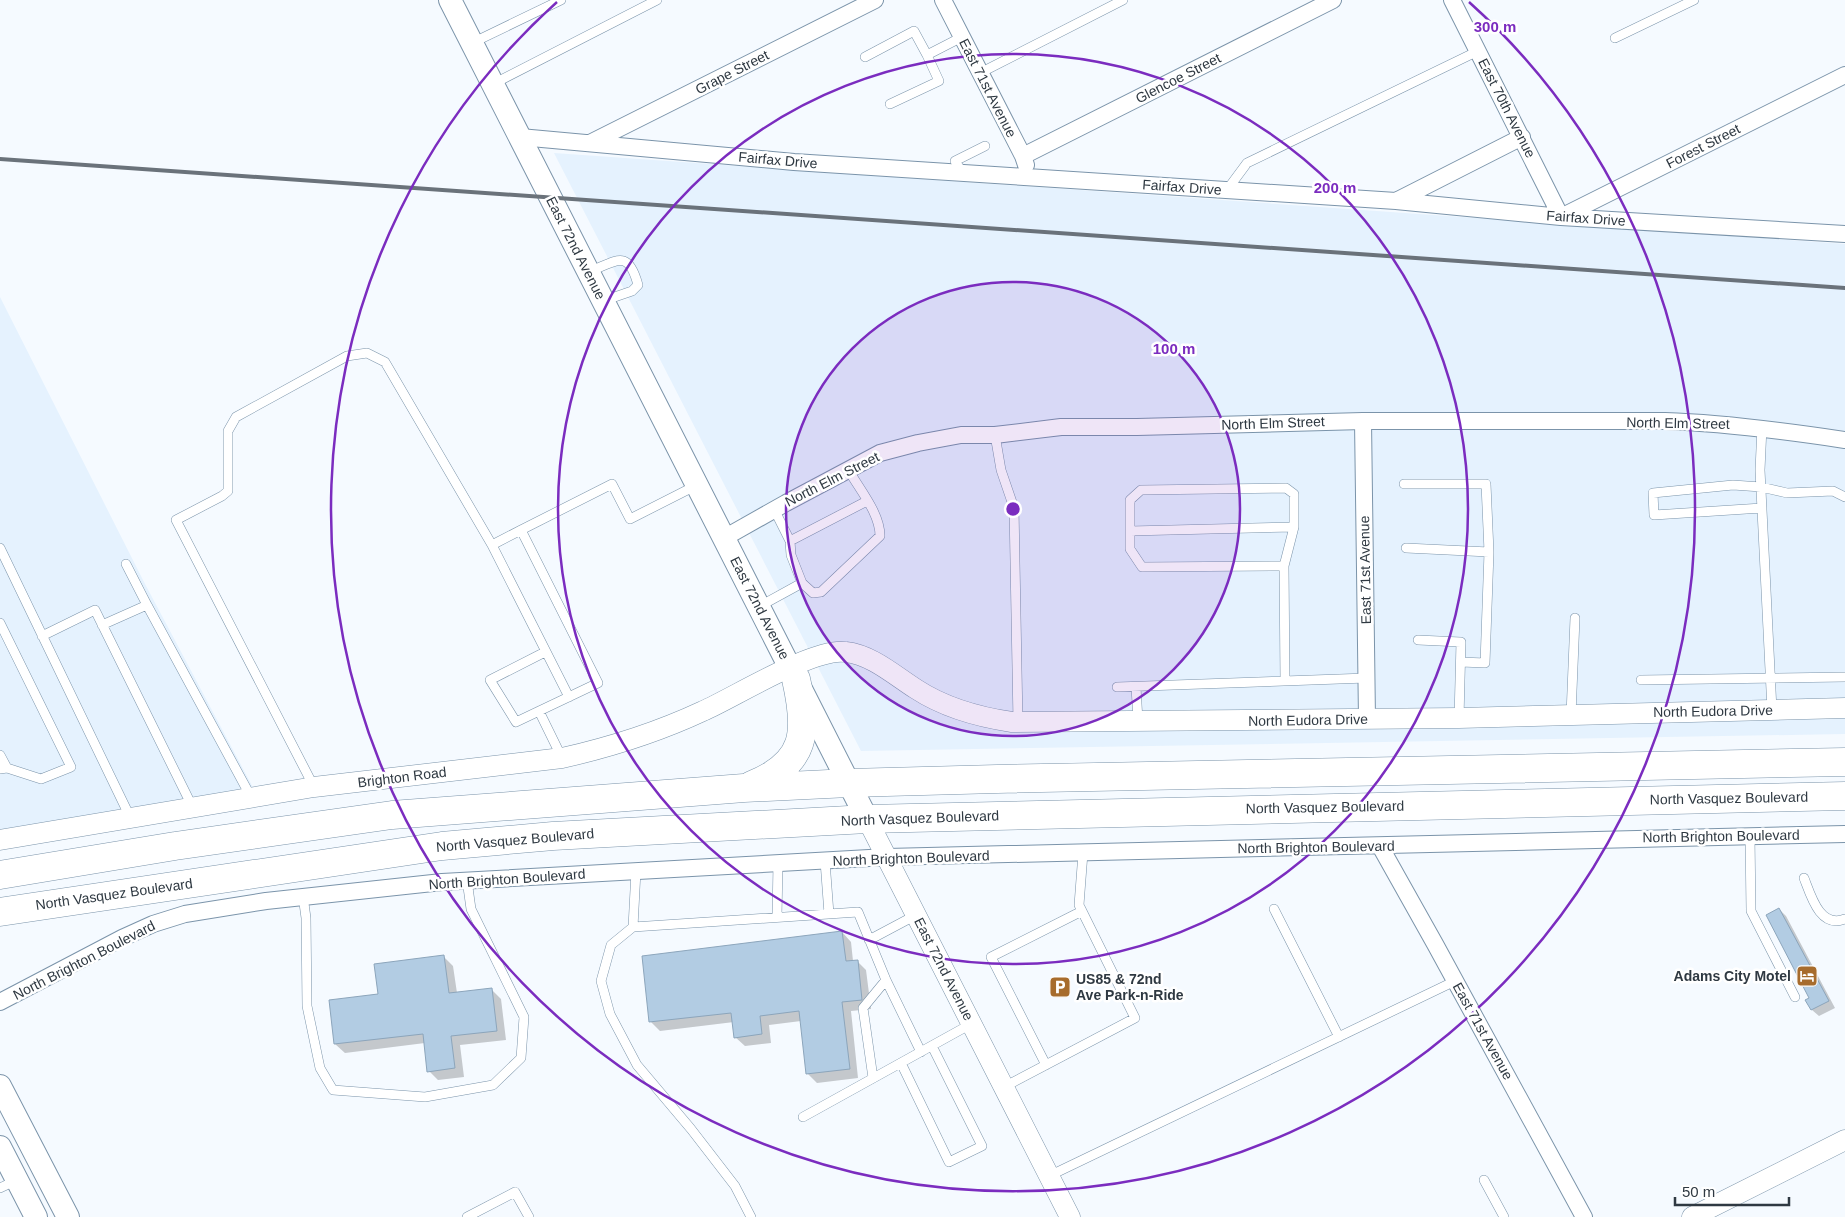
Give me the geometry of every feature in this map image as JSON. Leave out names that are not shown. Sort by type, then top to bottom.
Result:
[{"type":"highway","points":[[744,788],[777,773],[787,765],[795,754],[800,741],[803,716],[793,673]]},
{"type":"highway","points":[[0,874],[176,846],[392,816],[744,788],[849,783],[1845,762]]},
{"type":"highway","name":"North Vasquez Boulevard","points":[[0,912],[432,848],[553,836],[867,818],[1845,796]]},
{"type":"main road","name":"East 72nd Avenue","points":[[450,0],[867,818]]},
{"type":"main road","points":[[0,1086],[68,1217]]},
{"type":"main road","points":[[0,1147],[8,1184],[36,1217]]},
{"type":"street","name":"Grape Street","points":[[590,143],[875,0]]},
{"type":"street","name":"East 71st Avenue","points":[[943,0],[1023,156],[1029,177]]},
{"type":"street","name":"Glencoe Street","points":[[1023,156],[1334,0]]},
{"type":"street","name":"East 70th Avenue","points":[[1452,0],[1561,217]]},
{"type":"street","name":"Forest Street","points":[[1561,217],[1845,75]]},
{"type":"street","name":"Fairfax Drive","points":[[520,137],[794,162],[1396,201],[1561,217],[1845,234]]},
{"type":"street","points":[[1396,201],[1522,137]]},
{"type":"street","name":"East 71st Avenue","points":[[1363,421],[1367,719]]},
{"type":"street","name":"North Elm Street","points":[[724,538],[774,509],[880,453],[918,443],[961,435],[995,435],[1061,427],[1138,427],[1363,421],[1665,421],[1711,422],[1762,427],[1845,440]]},
{"type":"street","name":"North Eudora Drive","points":[[793,673],[822,654],[846,652],[872,661],[929,697],[958,709],[991,719],[1018,722],[1459,718],[1845,708]]},
{"type":"street","name":"Brighton Road","points":[[0,840],[314,788],[562,758],[601,749],[647,734],[793,673]]},
{"type":"street","name":"East 72nd Avenue","points":[[867,818],[1070,1217]]},
{"type":"street","name":"North Brighton Boulevard","points":[[0,1002],[153,924],[194,912],[303,896],[467,880],[887,857],[1845,834]]},
{"type":"street","name":"East 71st Avenue","points":[[1380,846],[1584,1217]]},
{"type":"street","points":[[1692,1217],[1845,1140]]},
{"type":"lane","points":[[472,43],[561,0]]},
{"type":"lane","points":[[493,84],[657,0]]},
{"type":"lane","points":[[980,73],[1123,0]]},
{"type":"lane","points":[[1615,38],[1694,0]]},
{"type":"lane","points":[[865,57],[914,31],[927,55],[939,81],[890,104]]},
{"type":"lane","points":[[927,55],[962,37]]},
{"type":"lane","points":[[1227,190],[1247,164],[1478,51]]},
{"type":"lane","points":[[962,172],[956,160],[986,146]]},
{"type":"lane","points":[[588,272],[620,260],[633,268],[638,285],[632,291],[603,302]]},
{"type":"lane","points":[[314,788],[176,520],[228,491],[228,431],[236,417],[347,356],[368,353],[385,362],[492,545],[569,697]]},
{"type":"lane","points":[[1762,427],[1761,487],[1772,710]]},
{"type":"lane","points":[[995,435],[1001,470],[1014,508],[1018,722]]},
{"type":"lane","points":[[774,509],[790,541],[791,555],[802,584],[813,593],[821,592],[880,536],[876,517],[848,469]]},
{"type":"lane","points":[[492,545],[612,484],[630,519],[697,485]]},
{"type":"lane","points":[[1404,484],[1486,484],[1489,552],[1485,663],[1461,662]]},
{"type":"lane","points":[[1762,508],[1654,516],[1653,493],[1733,485],[1761,487],[1787,493],[1833,491],[1845,497]]},
{"type":"lane","points":[[1284,566],[1142,567],[1130,549],[1130,500],[1140,490],[1286,488],[1294,494],[1294,527],[1284,566],[1285,681]]},
{"type":"lane","points":[[790,541],[867,501]]},
{"type":"lane","points":[[1130,530],[1294,527]]},
{"type":"lane","points":[[521,530],[598,683],[516,722],[490,680],[545,652]]},
{"type":"lane","points":[[0,548],[131,819]]},
{"type":"lane","points":[[1406,548],[1489,552]]},
{"type":"lane","points":[[126,564],[251,798]]},
{"type":"lane","points":[[759,606],[802,584]]},
{"type":"lane","points":[[102,625],[147,605]]},
{"type":"lane","points":[[42,636],[95,610],[193,808]]},
{"type":"lane","points":[[1571,715],[1575,618]]},
{"type":"lane","points":[[0,623],[70,767],[41,779],[3,768],[0,755]]},
{"type":"lane","points":[[1418,640],[1461,642],[1459,718]]},
{"type":"lane","points":[[1641,680],[1845,677]]},
{"type":"lane","points":[[1117,687],[1367,678]]},
{"type":"lane","points":[[1136,687],[1138,721]]},
{"type":"lane","points":[[538,711],[562,758]]},
{"type":"lane","points":[[1750,836],[1751,911],[1795,997]]},
{"type":"lane","points":[[1004,1087],[1135,1018],[1079,905],[1083,853]]},
{"type":"lane","points":[[825,861],[829,914]]},
{"type":"lane","points":[[777,917],[778,863]]},
{"type":"lane","points":[[633,927],[636,871]]},
{"type":"lane","points":[[1804,878],[1822,916],[1829,921],[1838,922],[1845,919]]},
{"type":"lane","points":[[303,896],[306,918],[307,1006],[320,1068],[333,1090],[425,1097],[492,1085],[521,1058],[524,1017],[471,909],[467,880]]},
{"type":"lane","points":[[1274,909],[1339,1037]]},
{"type":"lane","points":[[1046,1065],[991,957],[1082,911]]},
{"type":"lane","points":[[751,1217],[735,1186],[691,1128],[637,1065],[610,1014],[601,981],[611,945],[633,927],[858,912],[886,980],[921,1052]]},
{"type":"lane","points":[[869,940],[916,915]]},
{"type":"lane","points":[[873,1078],[863,1008],[886,980]]},
{"type":"lane","points":[[1050,1176],[1455,981]]},
{"type":"lane","points":[[803,1117],[972,1024]]},
{"type":"lane","points":[[901,1063],[949,1162],[982,1146],[932,1046]]},
{"type":"lane","points":[[1484,1180],[1504,1217]]},
{"type":"lane","points":[[467,1217],[515,1192],[529,1217]]},
{"type":"shaded area","points":[[554,153],[1845,244],[1845,734],[861,751]]},
{"type":"shaded area","points":[[0,297],[144,582],[258,797],[0,840]]},
{"type":"building","name":"Adams City Motel","points":[[1779,908],[1829,1001],[1811,1010],[1805,1000],[1809,998],[1766,915]]},
{"type":"building","points":[[842,931],[846,961],[858,960],[862,1000],[842,1002],[850,1069],[806,1074],[799,1011],[760,1016],[762,1034],[734,1038],[731,1013],[649,1022],[642,956]]},
{"type":"building","points":[[444,955],[449,993],[492,988],[497,1031],[451,1036],[455,1068],[427,1072],[423,1034],[334,1044],[329,1000],[378,994],[374,964]]},
{"type":"railway","points":[[0,159],[1845,288]]},
{"type":"place","name":"Adams City Motel","points":[[1807,976]]},
{"type":"place","name":"US85 & 72nd Ave Park-n-Ride","points":[[1060,987]]}]
